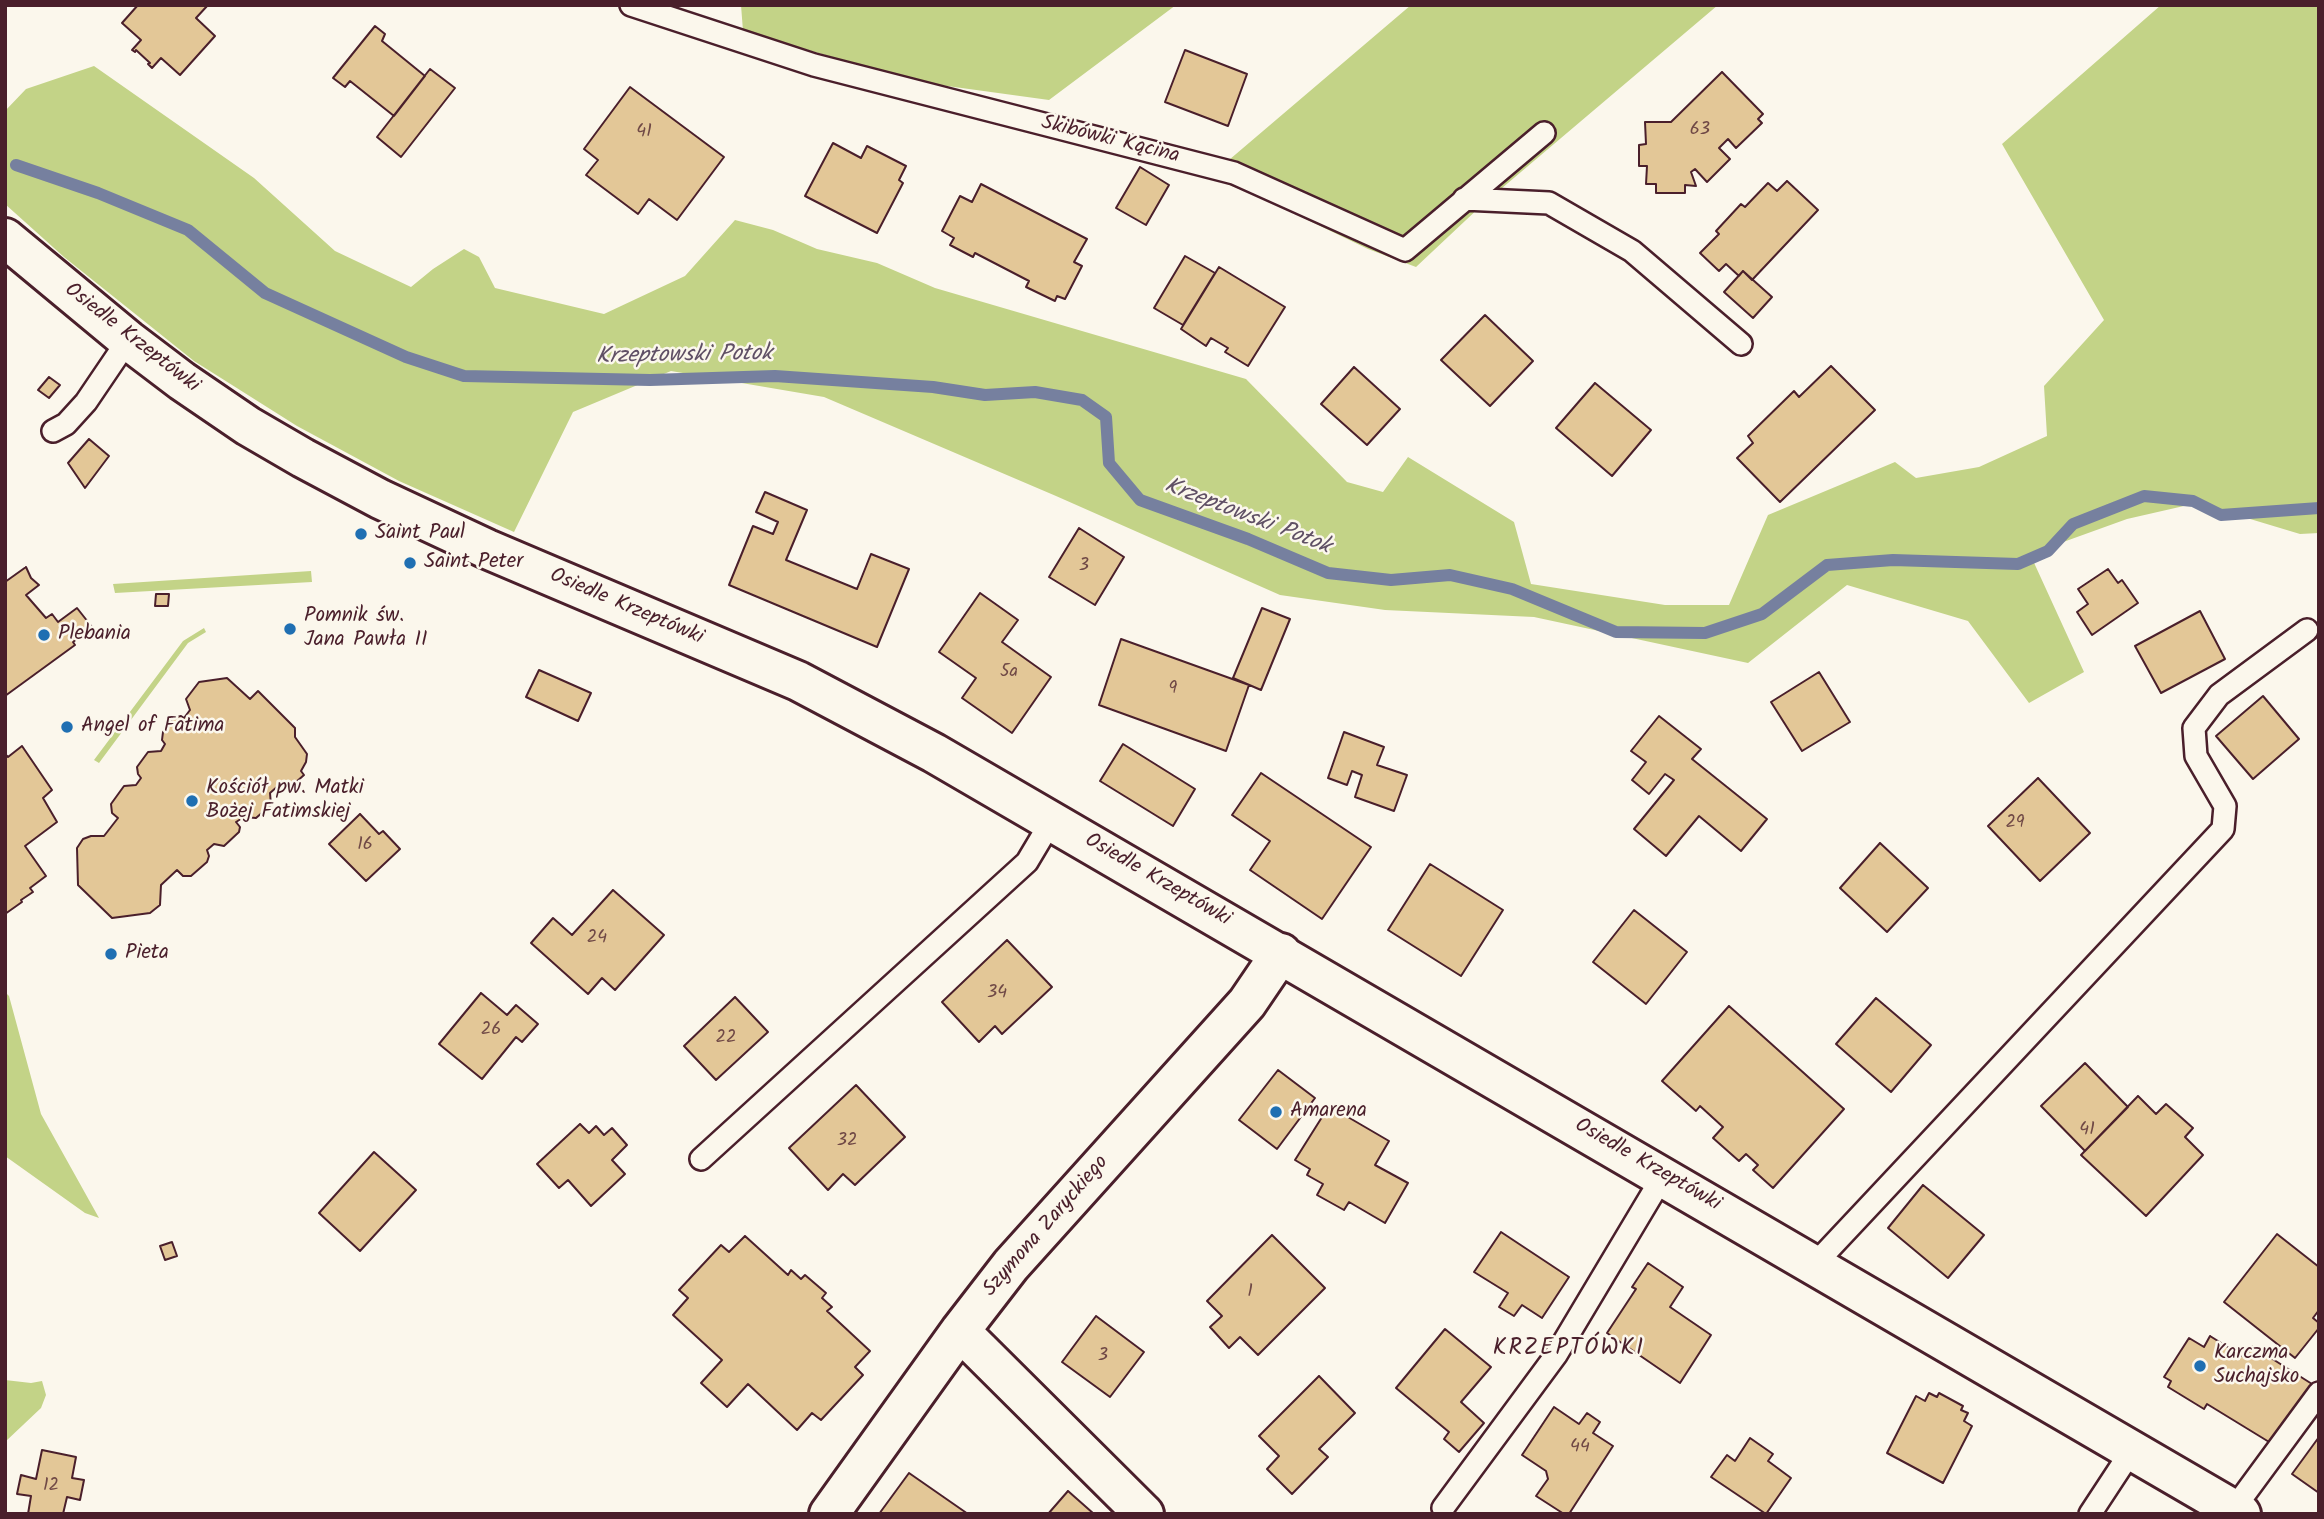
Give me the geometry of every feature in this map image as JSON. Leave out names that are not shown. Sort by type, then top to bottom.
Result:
[{"type":"main road","name":"Osiedle Krzeptówki","points":[[5,238],[128,340],[248,426],[380,499],[487,549],[798,681],[934,753],[1815,1264],[2235,1512]]},
{"type":"main road","name":"Szymona Zaryckiego","points":[[829,1514],[960,1331],[1037,1235],[1247,1003],[1281,953]]},
{"type":"main road","points":[[960,1331],[1144,1514]]},
{"type":"lane","name":"Skibówki Kącina","points":[[631,5],[814,65],[1234,173],[1405,250],[1544,133]]},
{"type":"lane","points":[[1464,200],[1549,203],[1632,251],[1741,344]]},
{"type":"lane","points":[[53,431],[66,424],[86,402],[128,340]]},
{"type":"lane","points":[[1815,1264],[2223,829],[2225,806],[2196,756],[2194,728],[2219,695],[2307,630]]},
{"type":"lane","points":[[701,1159],[1027,862],[1052,820]]},
{"type":"lane","points":[[1443,1508],[1556,1355],[1663,1176]]},
{"type":"lane","points":[[2235,1512],[2319,1393]]},
{"type":"lane","points":[[2090,1514],[2132,1450]]},
{"type":"green space","points":[[741,5],[1176,5],[1049,100],[918,82],[743,31]]},
{"type":"green space","points":[[1411,5],[1718,5],[1482,205],[1416,267],[1368,249],[1260,197],[1209,177]]},
{"type":"green space","points":[[2161,5],[2319,5],[2319,533],[2300,534],[2197,503],[2127,519],[2030,554],[2084,672],[2029,703],[1968,621],[1847,585],[1748,663],[1534,617],[1385,610],[1280,595],[824,397],[671,371],[573,412],[514,532],[399,481],[297,426],[194,361],[64,257],[5,204],[5,111],[26,89],[94,66],[254,178],[335,251],[411,287],[464,249],[479,257],[495,288],[604,314],[685,276],[735,220],[773,230],[817,249],[877,263],[935,288],[1246,379],[1347,482],[1383,492],[1408,457],[1514,522],[1531,584],[1665,605],[1729,605],[1768,515],[1895,462],[1916,478],[1979,467],[2047,436],[2044,386],[2104,320],[2002,144]]},
{"type":"green space","points":[[311,571],[312,582],[115,593],[113,584]]},
{"type":"green space","points":[[204,628],[206,632],[188,643],[99,763],[94,760],[183,641]]},
{"type":"green space","points":[[5,992],[9,996],[41,1114],[99,1218],[85,1213],[5,1156]]},
{"type":"green space","points":[[5,1380],[31,1383],[42,1381],[46,1395],[41,1408],[5,1442]]},
{"type":"building","points":[[138,5],[208,5],[196,18],[215,36],[180,75],[161,58],[152,68],[136,50],[132,50],[141,40],[122,23]]},
{"type":"building","points":[[375,26],[385,34],[382,41],[425,76],[394,116],[350,81],[345,87],[333,78]]},
{"type":"building","points":[[1185,50],[1247,74],[1228,126],[1165,102]]},
{"type":"building","points":[[430,69],[455,88],[401,157],[377,137]]},
{"type":"building","points":[[1722,72],[1763,114],[1758,119],[1762,123],[1736,148],[1728,139],[1719,148],[1730,159],[1707,182],[1695,169],[1691,172],[1696,186],[1685,185],[1685,193],[1656,193],[1656,184],[1646,184],[1647,166],[1639,166],[1639,145],[1646,144],[1645,122],[1671,122]]},
{"type":"building","points":[[630,87],[724,157],[677,220],[649,199],[638,214],[586,175],[598,160],[584,149]]},
{"type":"building","points":[[833,143],[861,158],[867,146],[906,166],[899,180],[903,183],[877,233],[805,196]]},
{"type":"building","points":[[1140,167],[1169,185],[1146,225],[1116,208]]},
{"type":"building","points":[[1787,181],[1818,210],[1752,280],[1743,271],[1739,276],[1726,264],[1719,271],[1700,253],[1719,234],[1716,231],[1741,204],[1745,207],[1768,183],[1777,191]]},
{"type":"building","points":[[981,184],[1087,239],[1074,262],[1082,266],[1065,299],[1057,296],[1055,301],[1026,287],[1029,281],[975,253],[973,257],[950,245],[954,238],[942,231],[960,196],[972,202]]},
{"type":"building","points":[[1185,256],[1215,273],[1183,325],[1154,308]]},
{"type":"building","points":[[1219,267],[1285,307],[1248,366],[1225,352],[1228,348],[1211,338],[1206,346],[1181,329]]},
{"type":"building","points":[[1743,271],[1772,297],[1753,318],[1724,292]]},
{"type":"building","points":[[1485,315],[1533,361],[1490,406],[1441,360]]},
{"type":"building","points":[[1831,366],[1875,410],[1780,502],[1737,458],[1753,443],[1748,436],[1794,391],[1799,397]]},
{"type":"building","points":[[1354,367],[1400,409],[1367,445],[1321,404]]},
{"type":"building","points":[[49,377],[60,385],[49,398],[38,390]]},
{"type":"building","points":[[1595,383],[1651,430],[1612,476],[1556,428]]},
{"type":"building","points":[[89,439],[109,456],[85,488],[68,463]]},
{"type":"building","points":[[765,492],[807,510],[786,560],[857,589],[871,554],[909,569],[877,647],[729,585],[753,526],[773,534],[778,522],[756,512]]},
{"type":"building","points":[[1079,528],[1124,557],[1095,605],[1049,577]]},
{"type":"building","name":"Plebania","points":[[26,567],[31,578],[39,585],[26,595],[46,618],[52,614],[58,622],[77,608],[92,627],[73,642],[75,645],[5,696],[5,582]]},
{"type":"building","points":[[2108,569],[2118,583],[2122,580],[2138,603],[2092,635],[2077,612],[2088,604],[2078,589]]},
{"type":"building","points":[[980,593],[1018,620],[1002,642],[1051,677],[1012,733],[962,698],[976,678],[939,652]]},
{"type":"building","points":[[156,594],[169,594],[168,606],[155,606]]},
{"type":"building","points":[[1262,608],[1290,619],[1261,690],[1233,678]]},
{"type":"building","points":[[2200,611],[2225,659],[2161,693],[2135,646]]},
{"type":"building","points":[[1121,639],[1249,685],[1226,751],[1099,705]]},
{"type":"building","points":[[539,670],[591,693],[578,721],[526,697]]},
{"type":"building","points":[[1819,672],[1850,722],[1802,751],[1771,702]]},
{"type":"building","name":"Kościół pw. Matki Bożej Fatimskiej","points":[[227,678],[250,699],[258,691],[295,728],[295,737],[307,754],[301,771],[304,775],[287,790],[278,786],[270,793],[271,805],[256,818],[244,817],[236,822],[240,827],[239,832],[224,846],[214,844],[207,850],[207,862],[191,876],[183,876],[177,870],[161,885],[160,905],[150,913],[112,918],[78,885],[77,848],[83,839],[104,836],[118,818],[112,813],[111,804],[124,786],[136,785],[141,778],[137,767],[148,752],[161,751],[165,744],[162,740],[163,732],[173,718],[184,718],[190,710],[186,699],[199,682]]},
{"type":"building","points":[[2263,696],[2299,739],[2253,779],[2216,736]]},
{"type":"building","points":[[1659,716],[1701,749],[1692,759],[1767,819],[1741,851],[1699,816],[1666,856],[1634,829],[1674,780],[1665,774],[1649,794],[1632,780],[1646,762],[1631,751]]},
{"type":"building","points":[[1344,732],[1384,747],[1377,765],[1407,775],[1394,811],[1355,797],[1362,775],[1352,771],[1347,785],[1328,778]]},
{"type":"building","points":[[1123,744],[1195,789],[1173,826],[1100,781]]},
{"type":"building","points":[[22,746],[52,790],[43,798],[57,822],[25,846],[46,876],[30,888],[33,892],[5,914],[5,754],[8,757]]},
{"type":"building","points":[[1261,773],[1371,847],[1322,919],[1250,870],[1270,841],[1232,815]]},
{"type":"building","points":[[2038,778],[2090,833],[2040,881],[1988,826]]},
{"type":"building","points":[[360,814],[379,834],[383,831],[400,849],[366,881],[329,844]]},
{"type":"building","points":[[1880,843],[1928,888],[1887,932],[1840,888]]},
{"type":"building","points":[[1430,864],[1503,910],[1461,976],[1388,930]]},
{"type":"building","points":[[613,890],[664,935],[615,990],[602,978],[588,994],[531,943],[553,918],[572,935]]},
{"type":"building","points":[[1634,910],[1687,952],[1646,1004],[1593,962]]},
{"type":"building","points":[[1007,940],[1052,987],[1002,1034],[995,1026],[979,1042],[942,1002]]},
{"type":"building","points":[[481,993],[507,1015],[516,1005],[538,1024],[522,1042],[516,1037],[482,1079],[439,1044]]},
{"type":"building","points":[[735,997],[768,1032],[716,1080],[684,1046]]},
{"type":"building","points":[[1876,998],[1931,1045],[1891,1092],[1836,1044]]},
{"type":"building","points":[[1729,1006],[1844,1109],[1773,1188],[1753,1170],[1758,1165],[1746,1154],[1739,1161],[1713,1138],[1723,1127],[1700,1106],[1696,1111],[1662,1081]]},
{"type":"building","points":[[2085,1063],[2128,1107],[2085,1151],[2041,1106]]},
{"type":"building","points":[[1278,1070],[1315,1098],[1277,1149],[1239,1120]]},
{"type":"building","points":[[856,1085],[905,1137],[855,1185],[843,1174],[828,1190],[789,1148]]},
{"type":"building","points":[[2138,1096],[2156,1114],[2166,1104],[2193,1128],[2185,1137],[2203,1155],[2146,1216],[2081,1155]]},
{"type":"building","points":[[1329,1106],[1389,1141],[1375,1165],[1408,1183],[1385,1223],[1349,1202],[1344,1210],[1317,1195],[1323,1184],[1307,1175],[1310,1169],[1295,1160]]},
{"type":"building","points":[[580,1124],[589,1133],[596,1126],[604,1135],[612,1128],[627,1145],[612,1160],[625,1174],[591,1206],[568,1180],[559,1188],[537,1164]]},
{"type":"building","points":[[374,1152],[416,1190],[360,1251],[319,1213]]},
{"type":"building","points":[[1923,1185],[1984,1235],[1948,1278],[1888,1228]]},
{"type":"building","points":[[1501,1232],[1569,1277],[1542,1318],[1522,1305],[1514,1316],[1499,1307],[1508,1293],[1474,1272]]},
{"type":"building","points":[[2277,1234],[2319,1267],[2319,1310],[2313,1318],[2319,1323],[2319,1328],[2295,1358],[2224,1302]]},
{"type":"building","points":[[1272,1235],[1325,1288],[1258,1355],[1240,1337],[1229,1348],[1210,1327],[1222,1316],[1207,1301]]},
{"type":"building","points":[[745,1236],[788,1275],[791,1270],[801,1279],[805,1275],[826,1293],[822,1298],[832,1307],[827,1311],[870,1351],[855,1367],[863,1375],[821,1420],[812,1413],[797,1430],[748,1384],[727,1407],[701,1383],[722,1360],[673,1315],[688,1298],[679,1290],[721,1245],[729,1252]]},
{"type":"building","points":[[172,1242],[177,1256],[165,1260],[160,1246]]},
{"type":"building","points":[[1648,1263],[1683,1287],[1670,1307],[1711,1335],[1680,1383],[1607,1333],[1636,1289],[1632,1287]]},
{"type":"building","points":[[1096,1316],[1144,1352],[1110,1397],[1062,1362]]},
{"type":"building","points":[[1445,1329],[1491,1367],[1461,1402],[1484,1423],[1459,1452],[1444,1439],[1449,1432],[1396,1388]]},
{"type":"building","points":[[2210,1336],[2245,1358],[2252,1346],[2312,1384],[2274,1445],[2207,1404],[2204,1409],[2168,1387],[2171,1381],[2164,1377],[2189,1338],[2204,1347]]},
{"type":"building","points":[[1319,1376],[1355,1413],[1319,1449],[1328,1457],[1292,1494],[1267,1469],[1279,1456],[1259,1436]]},
{"type":"building","points":[[1929,1393],[1937,1397],[1939,1393],[1963,1406],[1961,1410],[1968,1413],[1964,1421],[1972,1426],[1943,1483],[1887,1453],[1916,1396],[1925,1401]]},
{"type":"building","points":[[1554,1407],[1579,1424],[1587,1413],[1600,1422],[1593,1433],[1613,1446],[1569,1514],[1564,1514],[1536,1496],[1548,1479],[1546,1471],[1522,1455]]},
{"type":"building","points":[[2319,1437],[2319,1493],[2292,1474]]},
{"type":"building","points":[[1750,1438],[1773,1454],[1768,1461],[1791,1478],[1766,1514],[1711,1477],[1727,1455],[1735,1461]]},
{"type":"building","points":[[42,1450],[76,1457],[72,1478],[84,1480],[80,1500],[67,1497],[63,1514],[28,1514],[31,1496],[17,1494],[21,1475],[36,1479]]},
{"type":"building","points":[[909,1473],[968,1514],[879,1514]]},
{"type":"building","points":[[1068,1491],[1094,1514],[1048,1514]]},
{"type":"waterway","name":"Krzeptowski Potok","points":[[16,165],[98,193],[188,230],[265,293],[406,357],[464,376],[650,380],[775,376],[933,387],[985,395],[1035,392],[1082,400],[1106,417],[1109,463],[1140,500],[1248,539],[1328,573],[1391,580],[1450,575],[1512,589],[1616,632],[1705,633],[1762,614],[1827,565],[1893,560],[2018,564],[2048,551],[2073,524],[2144,496],[2193,501],[2221,515],[2319,508]]},
{"type":"place","name":"Saint Paul","points":[[361,534]]},
{"type":"place","name":"Saint Peter","points":[[410,563]]},
{"type":"place","name":"Pomnik św. Jana Pawła II","points":[[290,629]]},
{"type":"place","name":"Plebania","points":[[44,635]]},
{"type":"place","name":"Angel of Fatima","points":[[67,727]]},
{"type":"place","name":"Kościół pw. Matki Bożej Fatimskiej","points":[[192,801]]},
{"type":"place","name":"Pieta","points":[[111,954]]},
{"type":"place","name":"Amarena","points":[[1276,1112]]},
{"type":"place","name":"Karczma Suchajsko","points":[[2200,1366]]},
{"type":"district","name":"KRZEPTÓWKI","points":[[1569,1350]]}]
